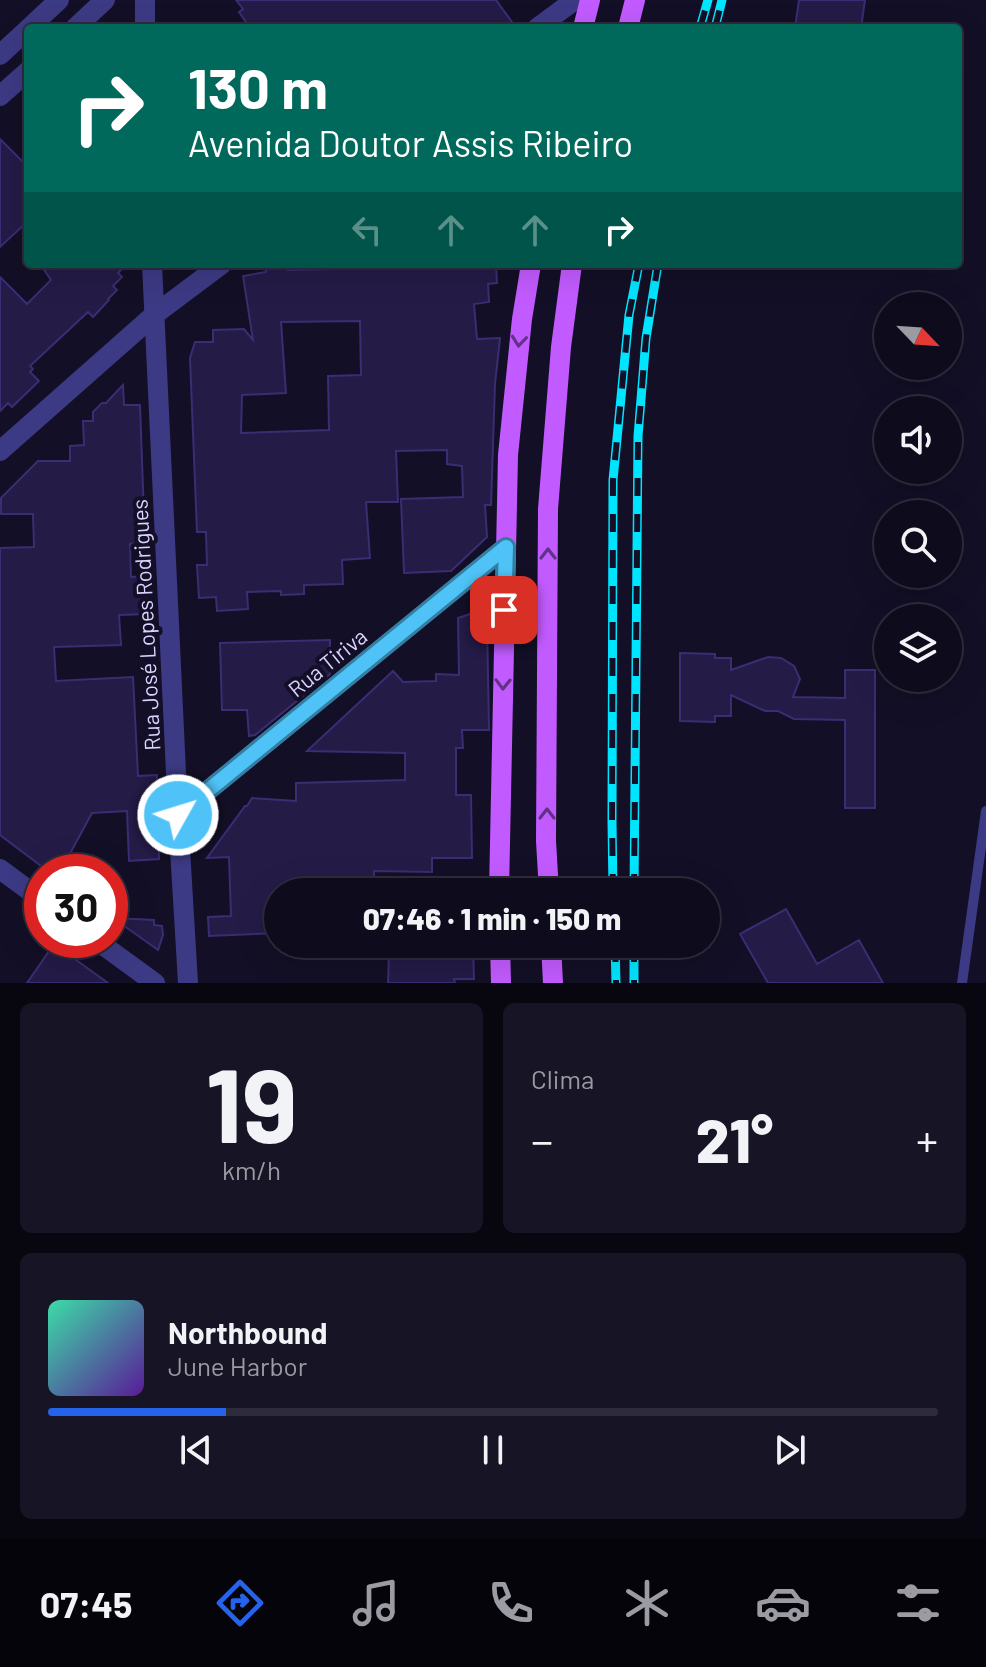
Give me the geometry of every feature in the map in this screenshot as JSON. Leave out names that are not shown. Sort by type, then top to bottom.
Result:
[{"type":"main road","points":[[584,24],[590,0]]},
{"type":"main road","points":[[629,24],[635,0]]},
{"type":"main road","points":[[499,878],[508,455],[530,268]]},
{"type":"main road","points":[[548,878],[548,509],[561,347],[571,268]]},
{"type":"main road","points":[[500,958],[501,983]]},
{"type":"main road","points":[[552,958],[553,983]]},
{"type":"street","points":[[33,24],[59,0]]},
{"type":"street","points":[[79,24],[105,0]]},
{"type":"street","points":[[145,0],[145,24]]},
{"type":"street","points":[[542,24],[575,0]]},
{"type":"street","points":[[0,55],[24,33]]},
{"type":"street","points":[[0,96],[24,75]]},
{"type":"street","name":"Rua José Lopes Rodrigues","points":[[152,268],[188,983]]},
{"type":"street","points":[[0,451],[154,315],[217,268]]},
{"type":"street","name":"Rua Tiriva","points":[[178,815],[506,547]]},
{"type":"street","points":[[0,869],[24,887]]},
{"type":"street","points":[[121,958],[155,983]]},
{"type":"lane","points":[[962,983],[986,811]]},
{"type":"building","points":[[236,0],[496,0],[512,22],[247,24],[239,12],[243,9]]},
{"type":"building","points":[[799,0],[865,0],[862,24],[796,24]]},
{"type":"building","points":[[0,139],[24,163],[24,225],[0,247]]},
{"type":"building","points":[[43,268],[122,268],[118,273],[122,277],[113,286],[117,290],[109,300],[93,317],[88,312],[30,366],[33,369],[30,372],[39,381],[12,407],[8,403],[0,411],[0,277],[27,304],[51,280]]},
{"type":"building","points":[[266,268],[496,268],[497,283],[488,284],[489,302],[474,304],[477,339],[500,338],[495,384],[491,505],[485,505],[487,537],[451,571],[404,573],[401,499],[463,497],[462,466],[447,464],[447,450],[396,451],[398,502],[366,502],[370,558],[342,560],[343,584],[304,585],[304,594],[247,592],[248,609],[217,611],[216,597],[199,598],[197,565],[207,565],[206,532],[197,532],[190,358],[195,342],[213,342],[213,330],[244,329],[253,340],[243,276],[266,272]],"holes":[[[360,321],[361,375],[328,376],[329,430],[241,433],[242,395],[286,393],[281,322]]]},
{"type":"building","points":[[123,385],[124,405],[140,405],[145,543],[130,544],[131,577],[146,576],[147,614],[119,615],[121,645],[54,647],[56,681],[133,677],[138,776],[157,775],[159,859],[129,861],[127,811],[92,813],[70,854],[25,854],[0,835],[0,548],[34,547],[33,514],[1,514],[1,498],[38,461],[70,461],[70,446],[84,445],[83,421],[93,421],[93,412]]},
{"type":"building","points":[[473,613],[487,621],[489,730],[462,730],[463,748],[456,748],[456,795],[471,795],[472,858],[432,858],[432,872],[374,871],[374,878],[264,878],[264,934],[209,936],[208,917],[231,916],[229,857],[207,858],[252,798],[296,801],[296,783],[405,780],[405,753],[307,751],[393,671],[403,682],[436,681],[436,674],[459,675],[458,618]]},
{"type":"building","points":[[330,640],[330,674],[255,735],[249,736],[247,710],[222,710],[220,643]]},
{"type":"building","points":[[680,653],[715,654],[715,658],[731,658],[731,670],[768,657],[781,658],[794,666],[800,679],[793,697],[845,698],[845,670],[874,670],[875,808],[845,808],[845,720],[794,719],[778,711],[765,711],[731,695],[731,716],[715,716],[715,722],[680,721]]},
{"type":"building","points":[[786,909],[817,964],[859,940],[883,983],[768,983],[740,934]]},
{"type":"building","points":[[128,919],[154,920],[154,925],[162,926],[163,935],[158,950],[128,929]]},
{"type":"building","points":[[44,958],[73,958],[108,983],[27,983]]},
{"type":"building","points":[[389,958],[473,958],[474,979],[454,979],[455,983],[388,983]]},
{"type":"railway","points":[[701,24],[708,0]]},
{"type":"railway","points":[[716,24],[722,0]]},
{"type":"railway","points":[[613,878],[613,480],[629,315],[638,268]]},
{"type":"railway","points":[[634,878],[638,436],[646,338],[657,268]]},
{"type":"railway","points":[[615,958],[616,983]]},
{"type":"railway","points":[[634,958],[634,983]]},
{"type":"route","points":[[178,815],[506,547],[504,610]]}]
